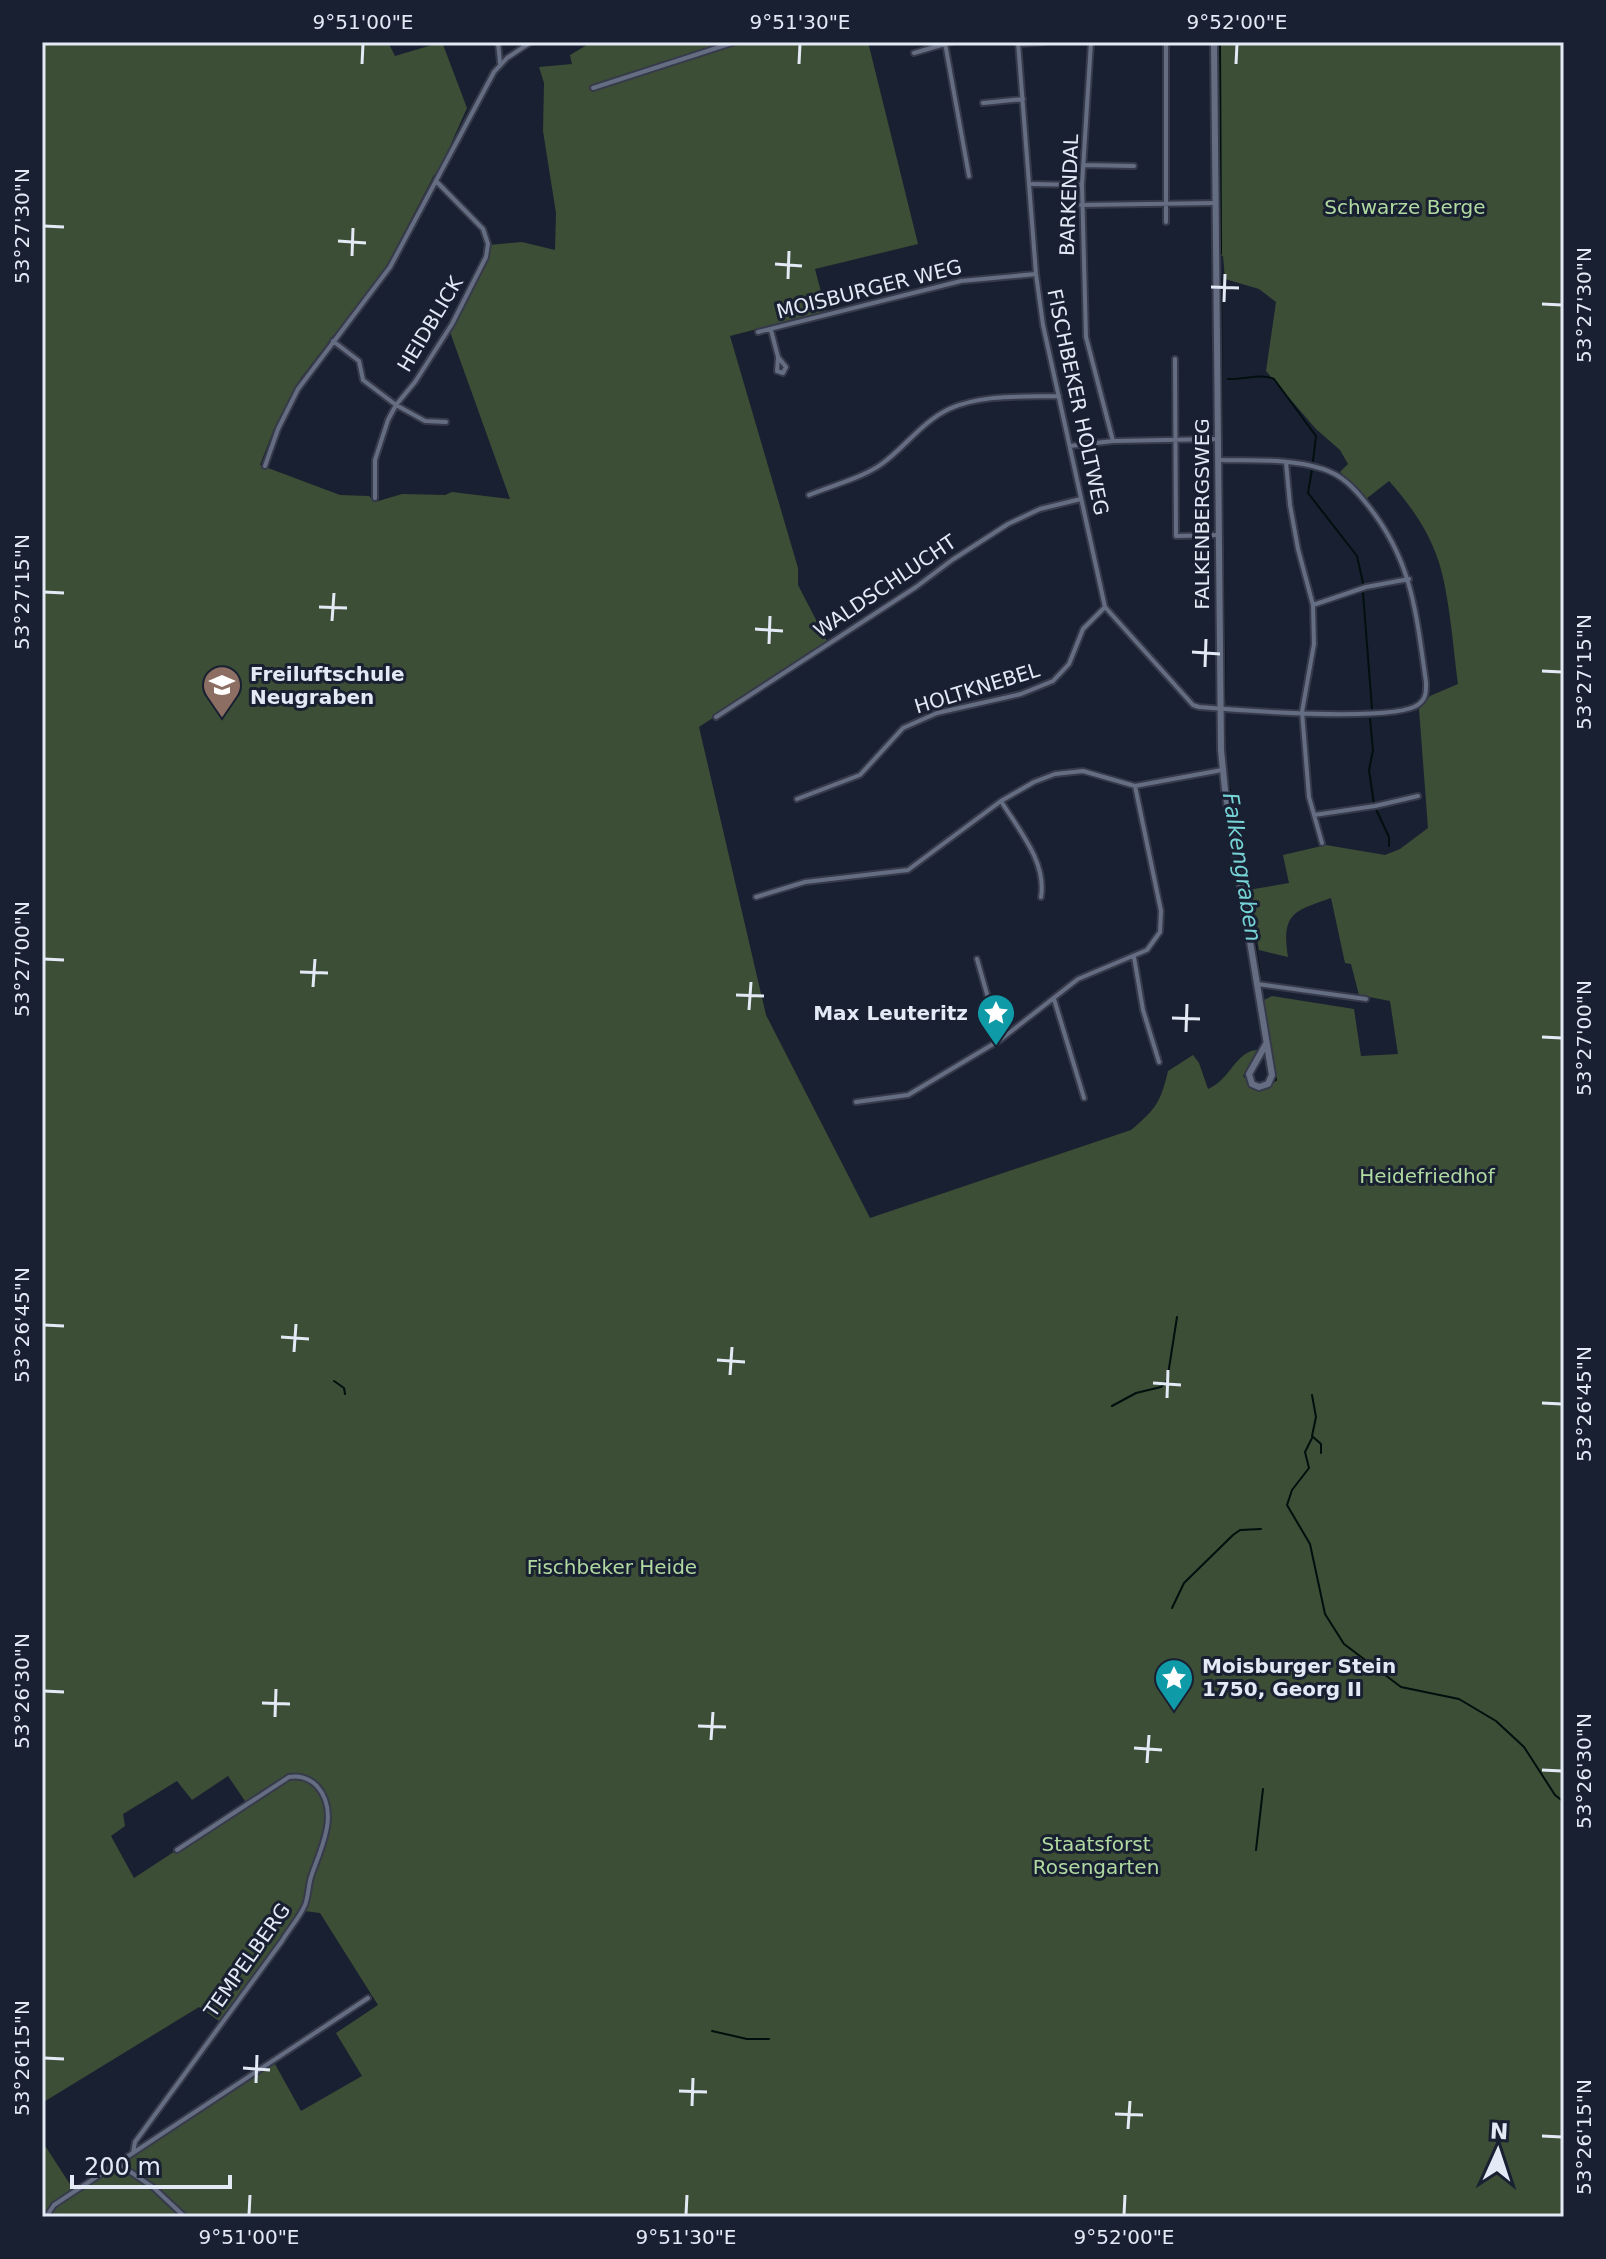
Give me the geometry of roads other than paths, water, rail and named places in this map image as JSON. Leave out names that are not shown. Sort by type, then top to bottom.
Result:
[{"type":"street","points":[[498,42],[500,64]]},
{"type":"street","points":[[265,466],[278,429],[298,389],[390,267],[494,72],[500,64],[531,42]]},
{"type":"street","points":[[593,88],[735,42]]},
{"type":"street","points":[[914,53],[952,42]]},
{"type":"street","points":[[1019,43],[1044,42]]},
{"type":"street","name":"BARKENDAL","points":[[1091,42],[1081,205],[1086,337],[1113,441]]},
{"type":"street","points":[[1166,42],[1166,222]]},
{"type":"street","name":"FALKENBERGSWEG","points":[[1214,42],[1222,770],[1272,1078],[1267,1085],[1259,1087],[1252,1084],[1249,1074],[1266,1044]]},
{"type":"street","points":[[945,43],[969,176]]},
{"type":"street","name":"FISCHBEKER HOLTWEG","points":[[1019,43],[1036,274],[1043,325],[1105,607],[1193,705],[1337,715],[1374,714],[1414,707],[1423,700],[1426,682],[1409,579]]},
{"type":"street","points":[[983,103],[1023,99]]},
{"type":"street","points":[[1083,165],[1134,166]]},
{"type":"street","name":"HEIDBLICK","points":[[375,498],[375,460],[385,428],[396,405],[415,382],[452,324],[482,270],[488,244],[483,229],[436,181]]},
{"type":"street","points":[[1031,184],[1082,185]]},
{"type":"street","points":[[1081,205],[1217,203]]},
{"type":"street","name":"MOISBURGER WEG","points":[[758,332],[961,281],[1036,274]]},
{"type":"street","points":[[771,330],[778,357]]},
{"type":"street","points":[[333,341],[359,361],[363,380],[396,405],[428,422],[446,422]]},
{"type":"street","points":[[1175,359],[1176,536],[1218,535]]},
{"type":"street","points":[[809,495],[878,467],[925,424],[951,408],[983,400],[1059,396]]},
{"type":"street","points":[[1070,446],[1113,441],[1218,439]]},
{"type":"street","points":[[1218,460],[1286,462],[1324,469],[1346,481],[1387,532],[1409,579],[1366,587],[1313,605]]},
{"type":"street","points":[[1286,462],[1298,549],[1313,605],[1314,644],[1302,712],[1304,768],[1322,843]]},
{"type":"street","name":"WALDSCHLUCHT","points":[[716,717],[1012,521],[1040,509],[1081,499]]},
{"type":"street","name":"HOLTKNEBEL","points":[[797,799],[860,775],[903,728],[937,713],[1021,694],[1053,681],[1065,671],[1083,629],[1105,607]]},
{"type":"street","points":[[756,897],[805,882],[908,870],[1001,801],[1055,774],[1083,771],[1135,786],[1222,770]]},
{"type":"street","points":[[856,1102],[908,1095],[1000,1040],[1078,979],[1134,957],[1155,941],[1161,921],[1135,786]]},
{"type":"street","points":[[1314,815],[1418,796]]},
{"type":"street","points":[[1001,801],[1039,867],[1043,884],[1041,897]]},
{"type":"street","points":[[1134,957],[1143,1010],[1159,1062]]},
{"type":"street","points":[[977,959],[1000,1040]]},
{"type":"street","points":[[1257,984],[1366,999]]},
{"type":"street","points":[[1054,999],[1084,1098]]},
{"type":"street","name":"TEMPELBERG","points":[[133,2153],[135,2142],[303,1909],[325,1839],[326,1802],[320,1789],[311,1781],[301,1776],[289,1777],[177,1850]]},
{"type":"street","name":"TEMPELBERG","points":[[46,2217],[54,2205],[368,1998]]},
{"type":"street","points":[[118,2163],[154,2188],[185,2217]]},
{"type":"waterway","name":"Falkengraben","points":[[1220,42],[1221,254]]},
{"type":"waterway","name":"Falkengraben","points":[[1221,277],[1222,452]]},
{"type":"waterway","points":[[1228,379],[1274,379],[1316,436],[1313,461]]},
{"type":"waterway","points":[[1312,469],[1308,493],[1357,556],[1363,583]]},
{"type":"waterway","name":"Falkengraben","points":[[1222,472],[1225,699]]},
{"type":"waterway","points":[[1363,593],[1372,709]]},
{"type":"waterway","points":[[1370,719],[1373,750],[1369,770],[1374,804]]},
{"type":"waterway","name":"Falkengraben","points":[[1225,720],[1225,743]]},
{"type":"waterway","name":"Falkengraben","points":[[1225,762],[1260,974]]},
{"type":"waterway","points":[[1375,807],[1389,837],[1389,846]]},
{"type":"waterway","name":"Falkengraben","points":[[1262,994],[1276,1080]]},
{"type":"waterway","points":[[1112,1406],[1136,1393],[1161,1387],[1167,1381],[1177,1317]]},
{"type":"waterway","points":[[334,1381],[344,1388],[345,1394]]},
{"type":"waterway","points":[[1312,1395],[1316,1417],[1312,1436],[1321,1444],[1321,1453]]},
{"type":"waterway","points":[[1312,1438],[1305,1452],[1309,1468],[1292,1490],[1287,1505],[1310,1544],[1325,1614],[1344,1644],[1401,1687],[1459,1699],[1496,1721],[1524,1747],[1555,1795],[1564,1802]]},
{"type":"waterway","points":[[1172,1608],[1184,1583],[1233,1535],[1240,1530],[1261,1529]]},
{"type":"waterway","points":[[1256,1850],[1263,1789]]},
{"type":"waterway","points":[[712,2031],[747,2039],[769,2039]]},
{"type":"place","name":"Freiluftschule Neugraben","points":[[222,719]]},
{"type":"place","name":"Max Leuteritz","points":[[996,1047]]},
{"type":"place","name":"Moisburger Stein 1750, Georg II","points":[[1174,1712]]},
{"type":"park label","name":"Schwarze Berge","points":[[1405,207]]},
{"type":"park label","name":"Heidefriedhof","points":[[1427,1176]]},
{"type":"park label","name":"Fischbeker Heide","points":[[612,1567]]},
{"type":"park label","name":"Staatsforst Rosengarten","points":[[1096,1856]]}]
